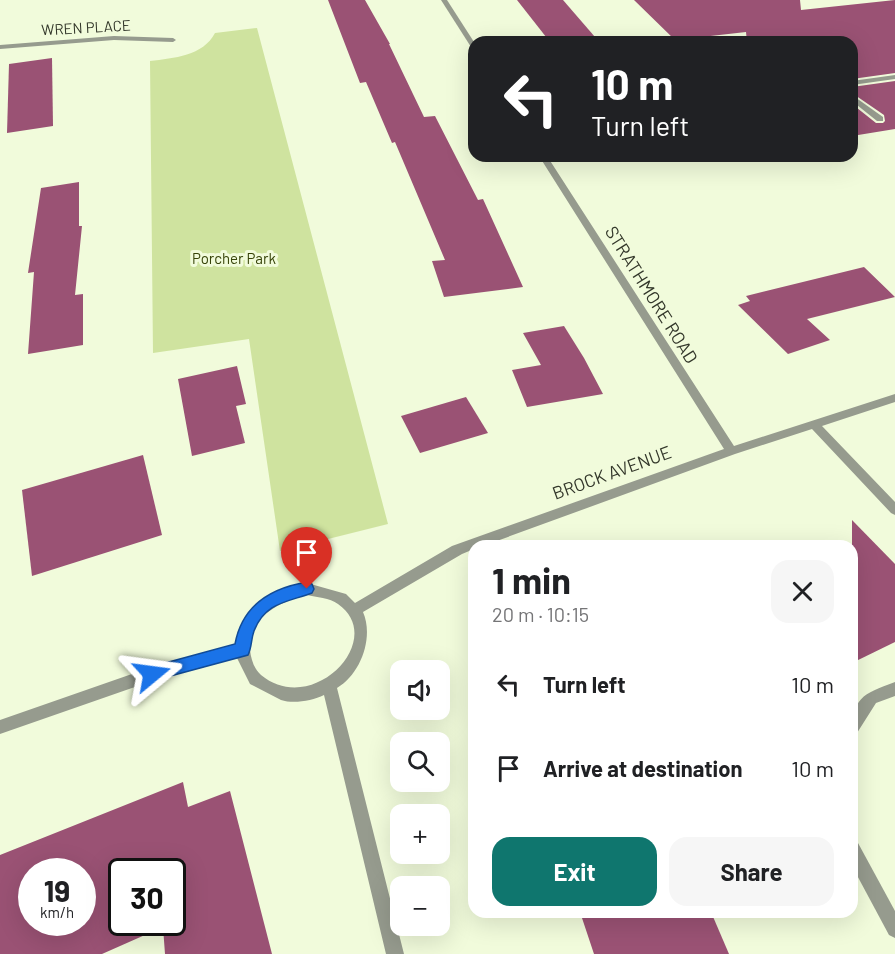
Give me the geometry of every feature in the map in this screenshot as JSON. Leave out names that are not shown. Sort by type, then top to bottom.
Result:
[{"type":"street","points":[[444,0],[468,38]]},
{"type":"street","name":"WREN PLACE","points":[[0,47],[114,38],[173,40]]},
{"type":"street","points":[[858,82],[895,77]]},
{"type":"street","points":[[858,102],[880,119]]},
{"type":"street","name":"STRATHMORE ROAD","points":[[547,162],[731,451]]},
{"type":"street","name":"BROCK AVENUE","points":[[485,540],[731,451],[895,398]]},
{"type":"street","points":[[814,424],[895,510]]},
{"type":"street","name":"BROCK AVENUE","points":[[354,610],[457,550],[468,546]]},
{"type":"street","points":[[307,589],[325,590],[342,598],[354,610],[361,626],[362,643],[356,660],[344,675],[329,687],[308,694],[288,695],[270,689],[256,680],[246,666],[242,650],[245,631],[255,615],[269,601],[287,592],[307,589]]},
{"type":"street","points":[[0,727],[152,674],[242,650]]},
{"type":"street","points":[[329,687],[396,954]]},
{"type":"street","points":[[858,719],[871,698],[895,689]]},
{"type":"street","points":[[858,860],[895,929]]},
{"type":"green space","name":"Porcher Park","points":[[257,28],[388,524],[280,551],[249,339],[153,353],[150,61],[178,57],[195,51],[210,41],[215,33]]},
{"type":"building","points":[[328,0],[365,0],[390,44],[424,117],[435,116],[478,200],[483,199],[523,287],[444,297],[432,261],[445,260],[395,142],[392,143],[366,82],[360,83]]},
{"type":"building","points":[[517,0],[563,0],[594,36],[545,36]]},
{"type":"building","points":[[634,0],[800,0],[801,10],[895,0],[895,73],[858,78],[858,36],[746,36],[746,32],[710,36],[671,36]]},
{"type":"building","points":[[52,58],[53,126],[7,133],[9,64]]},
{"type":"building","points":[[895,81],[895,129],[858,135],[858,109],[876,123],[885,121],[884,115],[858,97],[858,86]]},
{"type":"building","points":[[79,182],[79,226],[82,226],[75,295],[83,294],[83,345],[28,354],[34,272],[28,273],[41,188]]},
{"type":"building","points":[[864,267],[895,297],[807,319],[830,340],[788,354],[738,305],[750,301],[746,296]]},
{"type":"building","points":[[564,326],[603,394],[527,407],[512,370],[541,365],[523,333]]},
{"type":"building","points":[[237,366],[246,404],[236,406],[245,443],[192,456],[178,379]]},
{"type":"building","points":[[466,397],[488,433],[420,453],[401,416]]},
{"type":"building","points":[[143,455],[162,535],[32,576],[22,490]]},
{"type":"building","points":[[852,520],[895,564],[895,642],[858,660],[858,540],[852,540]]},
{"type":"building","points":[[183,782],[188,807],[230,791],[272,954],[165,954],[164,936],[186,936],[186,858],[108,858],[108,936],[143,936],[102,954],[0,954],[0,855]]},
{"type":"building","points":[[582,918],[714,918],[729,954],[594,954]]},
{"type":"route","points":[[152,674],[242,650],[245,631],[255,615],[269,601],[287,592],[307,589]]}]
